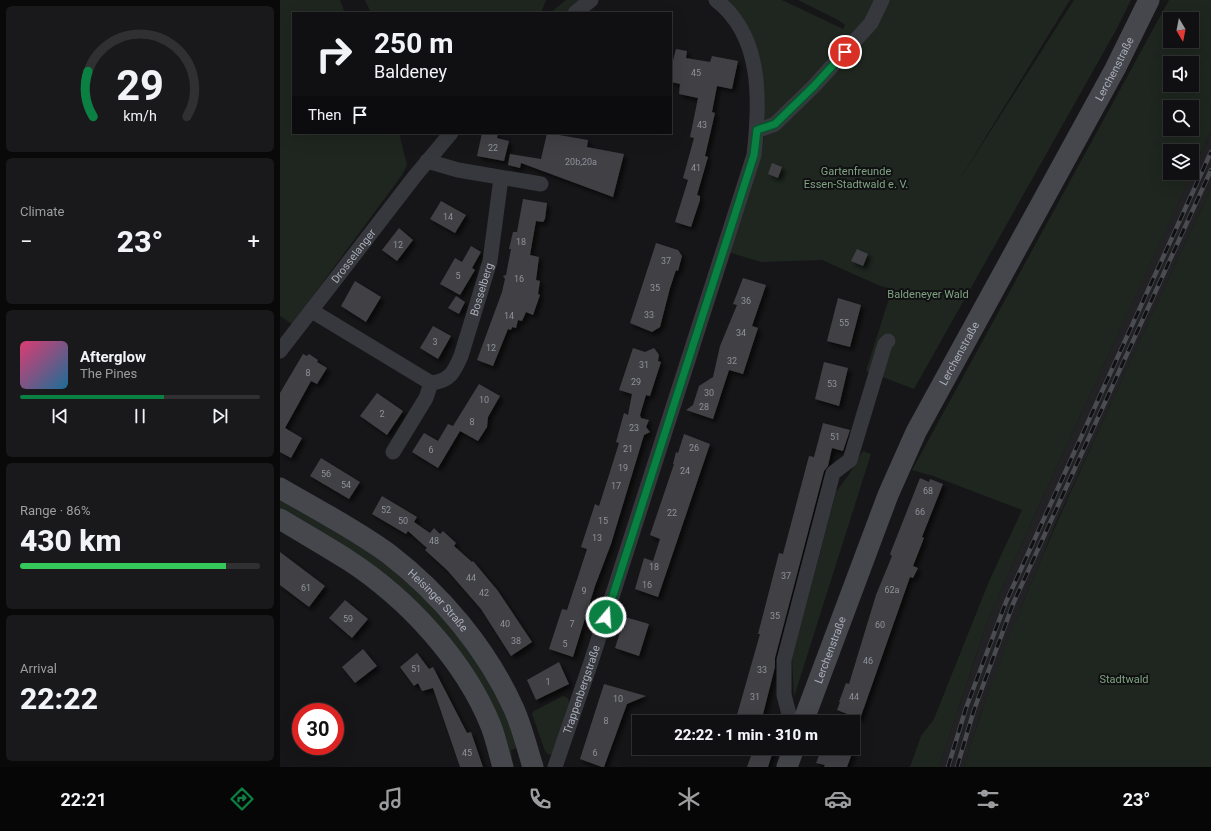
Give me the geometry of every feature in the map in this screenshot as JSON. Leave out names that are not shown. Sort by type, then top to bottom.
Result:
[{"type":"main road","name":"Lerchenstraße","points":[[806,715],[888,495],[909,446],[1115,69],[1149,0]]},
{"type":"main road","name":"Heisinger Straße","points":[[280,488],[388,554],[423,582],[464,628],[494,672],[514,709],[533,767]]},
{"type":"main road","points":[[280,519],[348,560],[369,575],[395,596],[448,652],[478,699],[491,727],[503,767]]},
{"type":"main road","points":[[787,767],[791,755]]},
{"type":"street","points":[[577,12],[591,0]]},
{"type":"street","name":"Trappenbergstraße","points":[[555,767],[596,647],[754,155],[758,102],[750,50],[741,26],[729,10],[716,0]]},
{"type":"street","points":[[757,130],[775,124],[814,86],[871,23],[882,0]]},
{"type":"street","points":[[450,134],[427,162],[439,166],[501,178],[541,184]]},
{"type":"street","name":"Drosselanger","points":[[280,351],[427,162]]},
{"type":"street","name":"Bosselberg","points":[[431,383],[441,382],[448,378],[456,368],[461,356],[490,261],[501,178]]},
{"type":"street","points":[[312,311],[431,383],[426,398],[393,452]]},
{"type":"street","points":[[789,715],[784,695],[784,660],[833,473],[850,460],[884,344],[888,342]]},
{"type":"shaded area","points":[[1211,131],[1211,188],[1057,520],[1021,608],[980,716],[964,767],[939,767],[986,625],[1035,514],[1188,180],[1199,180],[1199,157]]},
{"type":"green space","points":[[280,0],[340,0],[345,12],[292,12],[292,134],[399,134],[407,165],[402,175],[292,324],[280,316]]},
{"type":"green space","points":[[365,0],[546,0],[541,12],[371,12]]},
{"type":"green space","points":[[566,0],[585,0],[567,12],[551,12]]},
{"type":"green space","points":[[720,0],[782,0],[843,29],[845,25],[838,20],[798,0],[1070,0],[958,182],[1074,0],[1131,0],[1115,32],[914,389],[866,371],[892,289],[880,286],[822,260],[761,262],[728,252],[759,161],[764,137],[785,121],[774,121],[760,126],[759,76]]},
{"type":"green space","points":[[1169,0],[1211,0],[1211,131],[1199,157],[1199,144],[1163,144],[1163,180],[1189,180],[1035,514],[986,625],[939,767],[910,767],[921,736],[934,719],[990,579],[1022,510],[933,476],[912,470]]},
{"type":"green space","name":"Stadtwald","points":[[1211,188],[1211,767],[964,767],[978,723],[1010,635],[1064,506]]},
{"type":"green space","points":[[863,451],[871,454],[794,697],[792,659],[836,492],[850,473]]},
{"type":"green space","points":[[280,494],[349,534],[419,588],[483,664],[522,746],[511,750],[512,759],[509,760],[464,668],[280,513]]},
{"type":"green space","points":[[563,696],[568,698],[569,703],[553,753],[549,755],[545,751],[532,714],[534,711]]},
{"type":"building","points":[[676,49],[687,51],[686,58],[710,62],[712,56],[738,61],[732,89],[717,86],[712,112],[715,113],[705,156],[708,157],[697,195],[700,196],[700,200],[691,227],[675,222],[688,180],[683,178],[694,138],[690,137],[698,98],[679,94],[680,84],[672,82],[672,64]]},
{"type":"building","points":[[482,134],[498,134],[497,138],[509,141],[504,161],[477,156]]},
{"type":"building","points":[[547,134],[588,140],[587,147],[624,154],[613,197],[521,163],[520,168],[508,165],[510,154],[541,159]]},
{"type":"building","points":[[772,163],[782,167],[778,178],[768,174]]},
{"type":"building","points":[[523,199],[547,203],[545,219],[543,222],[536,221],[530,255],[539,257],[536,280],[540,281],[538,294],[540,295],[533,315],[526,312],[522,321],[518,320],[516,328],[512,327],[511,330],[508,329],[493,366],[477,360],[502,292],[505,279],[503,276],[506,275],[511,249],[509,249],[513,232],[517,232]]},
{"type":"building","points":[[441,201],[466,215],[455,233],[430,219]]},
{"type":"building","points":[[399,228],[413,240],[397,261],[382,250]]},
{"type":"building","points":[[656,243],[678,250],[682,256],[678,271],[676,270],[670,288],[660,327],[652,332],[630,323]]},
{"type":"building","points":[[471,246],[481,252],[472,268],[475,270],[460,295],[440,284],[455,258],[462,262]]},
{"type":"building","points":[[857,249],[868,254],[863,266],[851,261]]},
{"type":"building","points":[[743,278],[766,285],[752,326],[758,328],[743,374],[729,370],[713,419],[686,410],[693,405],[699,386],[713,377],[720,346],[737,305],[733,304]]},
{"type":"building","points":[[355,281],[381,297],[366,322],[341,306]]},
{"type":"building","points":[[456,296],[465,302],[459,314],[448,308]]},
{"type":"building","points":[[838,298],[861,305],[850,347],[827,341]]},
{"type":"building","points":[[433,326],[451,336],[438,359],[420,348]]},
{"type":"building","points":[[633,348],[645,352],[654,348],[659,355],[658,361],[661,362],[650,396],[646,395],[640,415],[641,418],[649,420],[646,427],[650,432],[644,435],[611,544],[595,586],[573,657],[549,649],[562,609],[567,610],[587,549],[581,547],[595,504],[599,506],[609,475],[619,443],[616,442],[624,413],[628,415],[632,394],[619,390]]},
{"type":"building","points":[[303,354],[307,356],[309,354],[318,360],[317,362],[327,368],[317,384],[311,381],[285,428],[302,438],[291,458],[280,452],[280,393]]},
{"type":"building","points":[[824,362],[848,368],[839,406],[815,399]]},
{"type":"building","points":[[479,384],[500,396],[488,417],[487,427],[478,441],[460,431],[438,468],[412,452],[424,433],[438,441],[448,424],[453,426]]},
{"type":"building","points":[[377,393],[403,411],[387,435],[360,416]]},
{"type":"building","points":[[823,423],[850,430],[843,451],[832,448],[828,466],[824,471],[775,658],[775,667],[763,715],[737,715],[760,634],[758,634],[779,553],[783,554],[809,456],[814,457]]},
{"type":"building","points":[[684,434],[710,444],[658,597],[635,589],[644,558],[653,561],[660,539],[650,535],[674,464],[676,452],[678,453]]},
{"type":"building","points":[[321,458],[360,482],[349,499],[310,476]]},
{"type":"building","points":[[920,478],[929,482],[930,479],[943,484],[922,537],[924,538],[913,566],[918,568],[913,578],[910,577],[860,719],[860,715],[850,715],[837,710],[846,683],[849,684],[876,595],[892,556],[890,554]]},
{"type":"building","points":[[382,496],[417,517],[414,522],[430,533],[434,528],[440,534],[443,531],[456,543],[454,546],[472,562],[473,561],[498,591],[532,642],[511,656],[481,609],[447,570],[425,550],[427,548],[408,531],[406,534],[372,514]]},
{"type":"building","points":[[280,552],[325,586],[309,607],[280,585]]},
{"type":"building","points":[[345,600],[368,619],[352,638],[329,618]]},
{"type":"building","points":[[625,617],[649,624],[639,656],[615,648]]},
{"type":"building","points":[[363,649],[377,666],[355,683],[342,667]]},
{"type":"building","points":[[417,653],[429,669],[433,667],[467,733],[471,732],[483,767],[460,767],[433,688],[422,691],[418,683],[414,686],[400,667]]},
{"type":"building","points":[[559,662],[569,684],[536,700],[527,680]]},
{"type":"building","points":[[604,684],[646,696],[627,704],[604,767],[602,767],[580,759]]},
{"type":"building","points":[[751,755],[772,755],[768,767],[747,767]]},
{"type":"building","points":[[819,755],[851,755],[847,767],[824,767],[825,765],[816,763]]},
{"type":"railway","points":[[948,767],[966,708],[1006,602],[1211,152]]},
{"type":"railway","points":[[957,767],[974,710],[1013,604],[1211,170]]},
{"type":"route","points":[[606,617],[754,155],[757,130],[775,124],[814,86],[845,52]]},
{"type":"park label","name":"Gartenfreunde Essen-Stadtwald e. V.","points":[[856,177]]},
{"type":"park label","name":"Baldeneyer Wald","points":[[928,294]]}]
